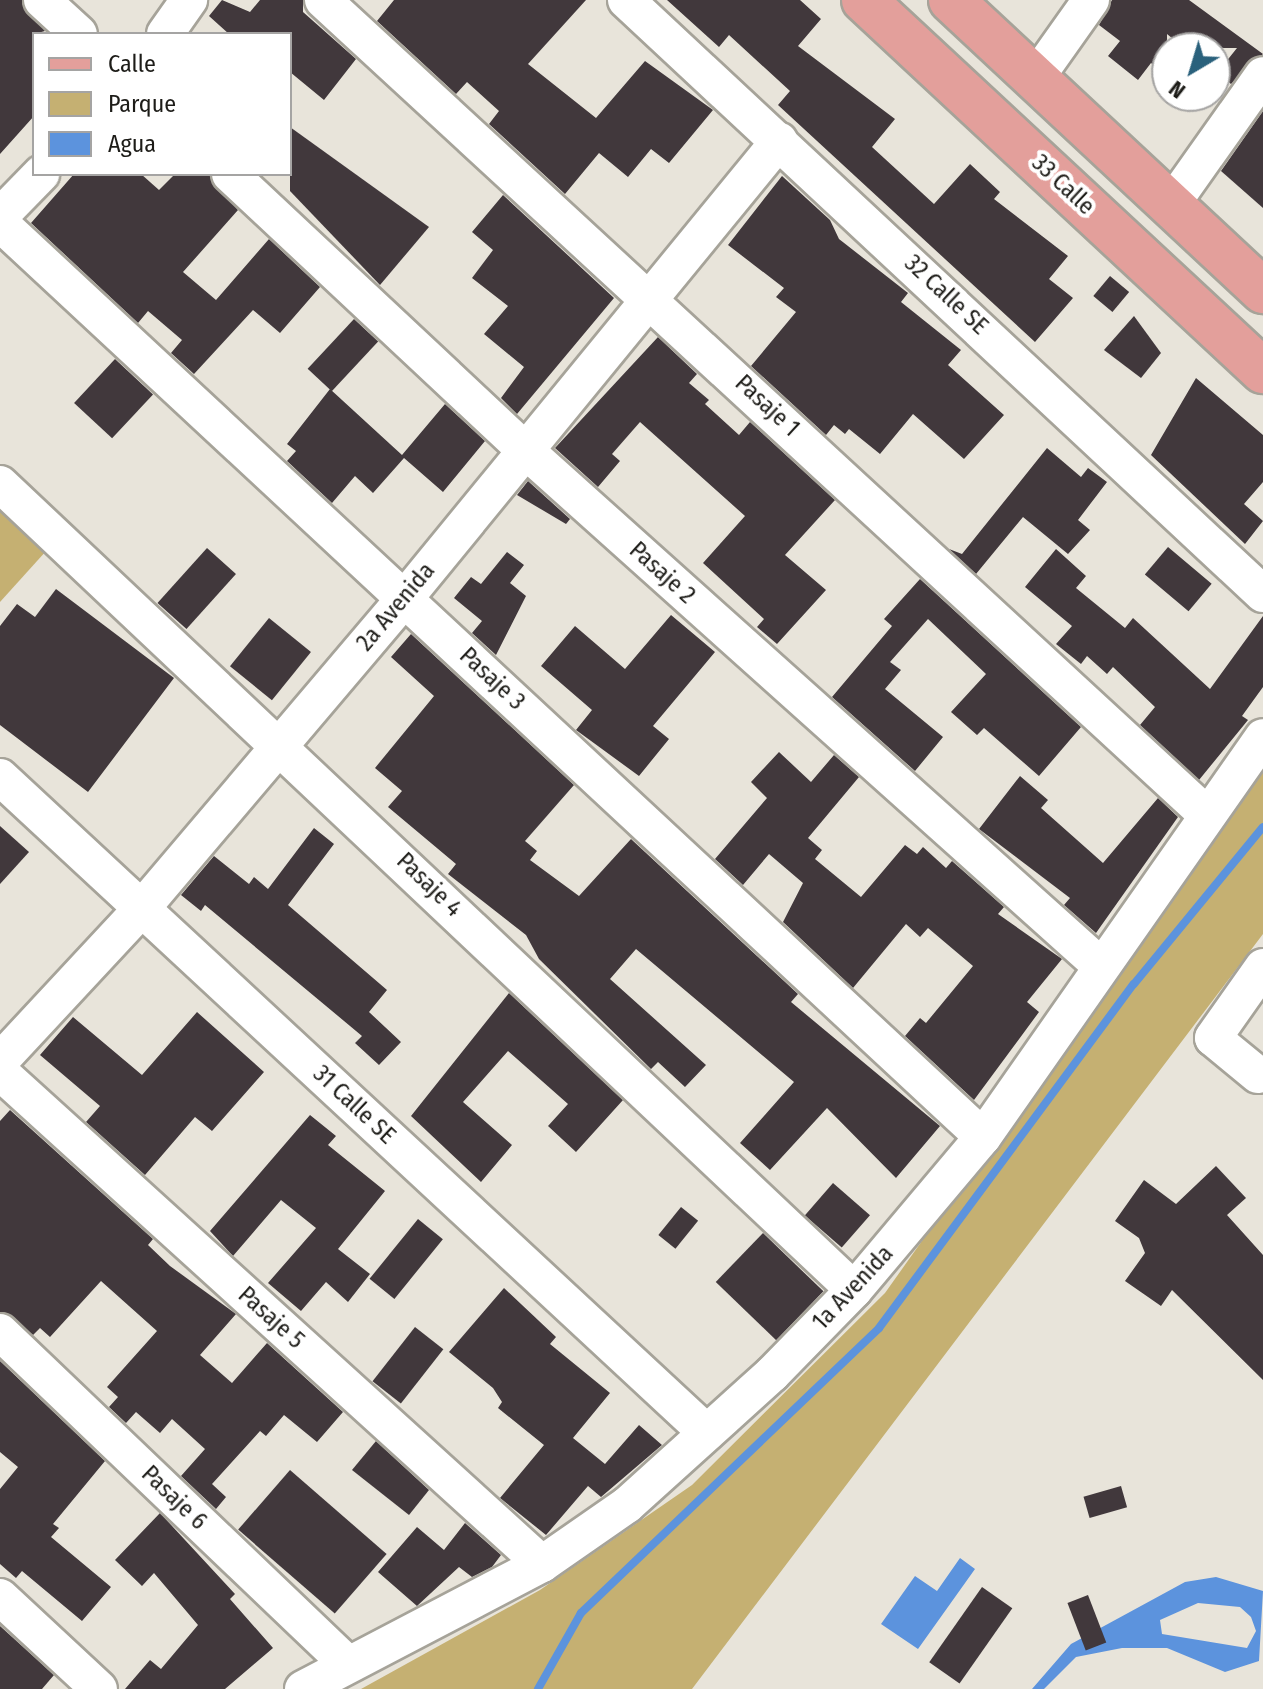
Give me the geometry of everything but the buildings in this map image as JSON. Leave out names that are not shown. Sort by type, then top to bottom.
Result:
[{"type":"main road","name":"33 Calle","points":[[864,0],[1263,371]]},
{"type":"main road","points":[[951,0],[1263,291]]},
{"type":"street","points":[[42,0],[77,32]]},
{"type":"street","points":[[166,32],[189,0]]},
{"type":"street","name":"Pasaje 1","points":[[323,0],[651,297],[1207,815]]},
{"type":"street","name":"32 Calle SE","points":[[626,0],[1263,594]]},
{"type":"street","points":[[1035,79],[1091,0]]},
{"type":"street","points":[[1171,205],[1263,75]]},
{"type":"street","name":"2a Avenida","points":[[0,1061],[142,908],[405,598],[779,141]]},
{"type":"street","points":[[0,216],[39,176]]},
{"type":"street","name":"Pasaje 2","points":[[232,176],[525,450],[1101,966]]},
{"type":"street","name":"Pasaje 3","points":[[0,223],[983,1137]]},
{"type":"street","name":"Pasaje 4","points":[[0,484],[281,744],[854,1290]]},
{"type":"street","name":"1a Avenida","points":[[303,1689],[348,1664],[467,1609],[542,1564],[627,1505],[707,1433],[854,1290],[983,1137],[1263,737]]},
{"type":"street","name":"31 Calle SE","points":[[0,777],[707,1433]]},
{"type":"street","points":[[1258,1075],[1213,1038],[1263,967]]},
{"type":"street","name":"Pasaje 5","points":[[0,1072],[542,1564]]},
{"type":"street","name":"Pasaje 6","points":[[0,1332],[348,1664]]},
{"type":"street","points":[[0,1597],[99,1689]]},
{"type":"green space","points":[[0,504],[47,550],[0,602]]},
{"type":"green space","points":[[1263,761],[1263,934],[692,1689],[361,1689],[540,1590],[692,1485],[885,1293]]},
{"type":"water","points":[[960,1558],[975,1569],[918,1649],[881,1624],[915,1576],[937,1591]]},
{"type":"water","points":[[1216,1577],[1263,1591],[1259,1661],[1225,1672],[1167,1648],[1122,1648],[1076,1657],[1044,1689],[1032,1689],[1071,1644],[1185,1582]],"holes":[[[1198,1603],[1240,1607],[1251,1617],[1256,1631],[1247,1648],[1162,1634],[1160,1620]]]},
{"type":"waterway","points":[[538,1689],[581,1613],[879,1328],[1134,984],[1263,827]]}]
